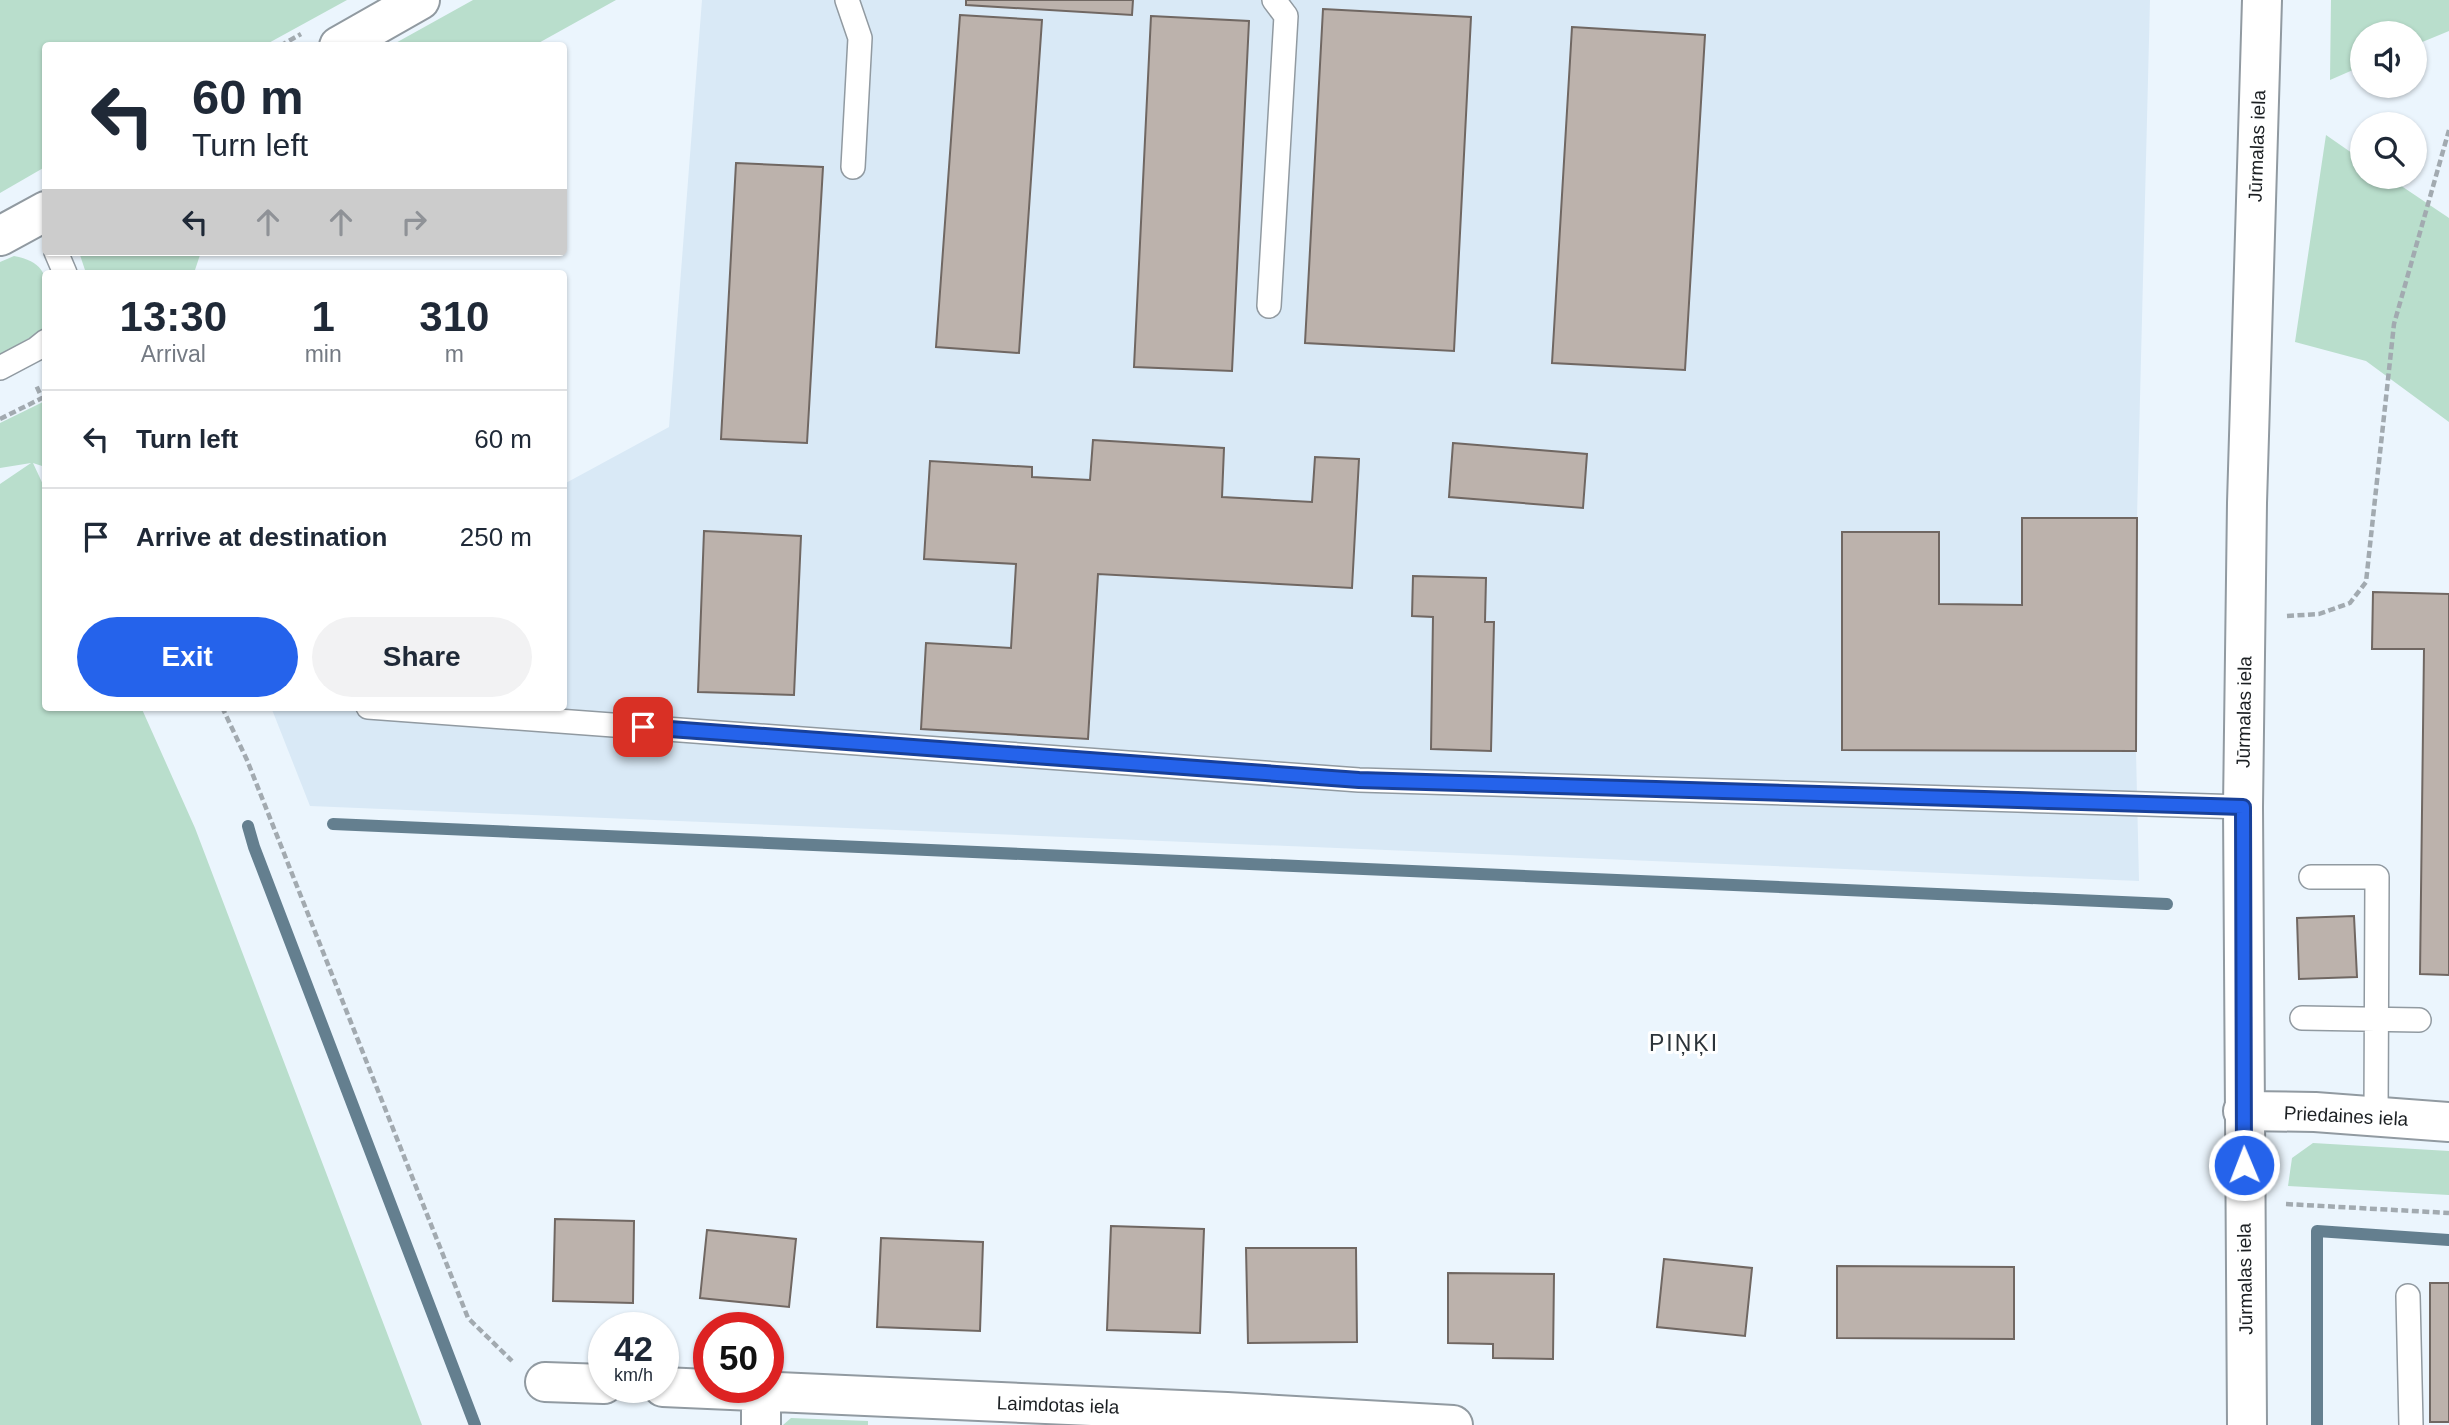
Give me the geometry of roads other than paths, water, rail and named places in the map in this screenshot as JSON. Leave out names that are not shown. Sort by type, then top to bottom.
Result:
[{"type":"main road","points":[[346,42],[420,0]]},
{"type":"main road","name":"Jūrmalas iela","points":[[2246,1425],[2243,807],[2247,503],[2262,0]]},
{"type":"main road","points":[[0,236],[42,218]]},
{"type":"main road","name":"Priedaines iela","points":[[2243,1111],[2315,1112],[2449,1122]]},
{"type":"main road","points":[[545,1382],[588,1383]]},
{"type":"main road","name":"Laimdotas iela","points":[[679,1391],[761,1409],[1453,1425]]},
{"type":"lane","points":[[848,0],[860,38],[853,167]]},
{"type":"lane","points":[[1269,306],[1286,16],[1274,0]]},
{"type":"lane","points":[[0,368],[42,344]]},
{"type":"lane","points":[[422,711],[1359,780],[2243,807]]},
{"type":"lane","points":[[2311,877],[2377,877],[2376,1117]]},
{"type":"lane","points":[[2302,1018],[2419,1020]]},
{"type":"lane","points":[[2408,1296],[2412,1425]]},
{"type":"waterway","points":[[333,824],[2167,904]]},
{"type":"waterway","points":[[248,826],[475,1425]]},
{"type":"waterway","points":[[2317,1425],[2317,1231],[2449,1240]]},
{"type":"district","name":"PIŅĶI","points":[[1684,1043]]}]
